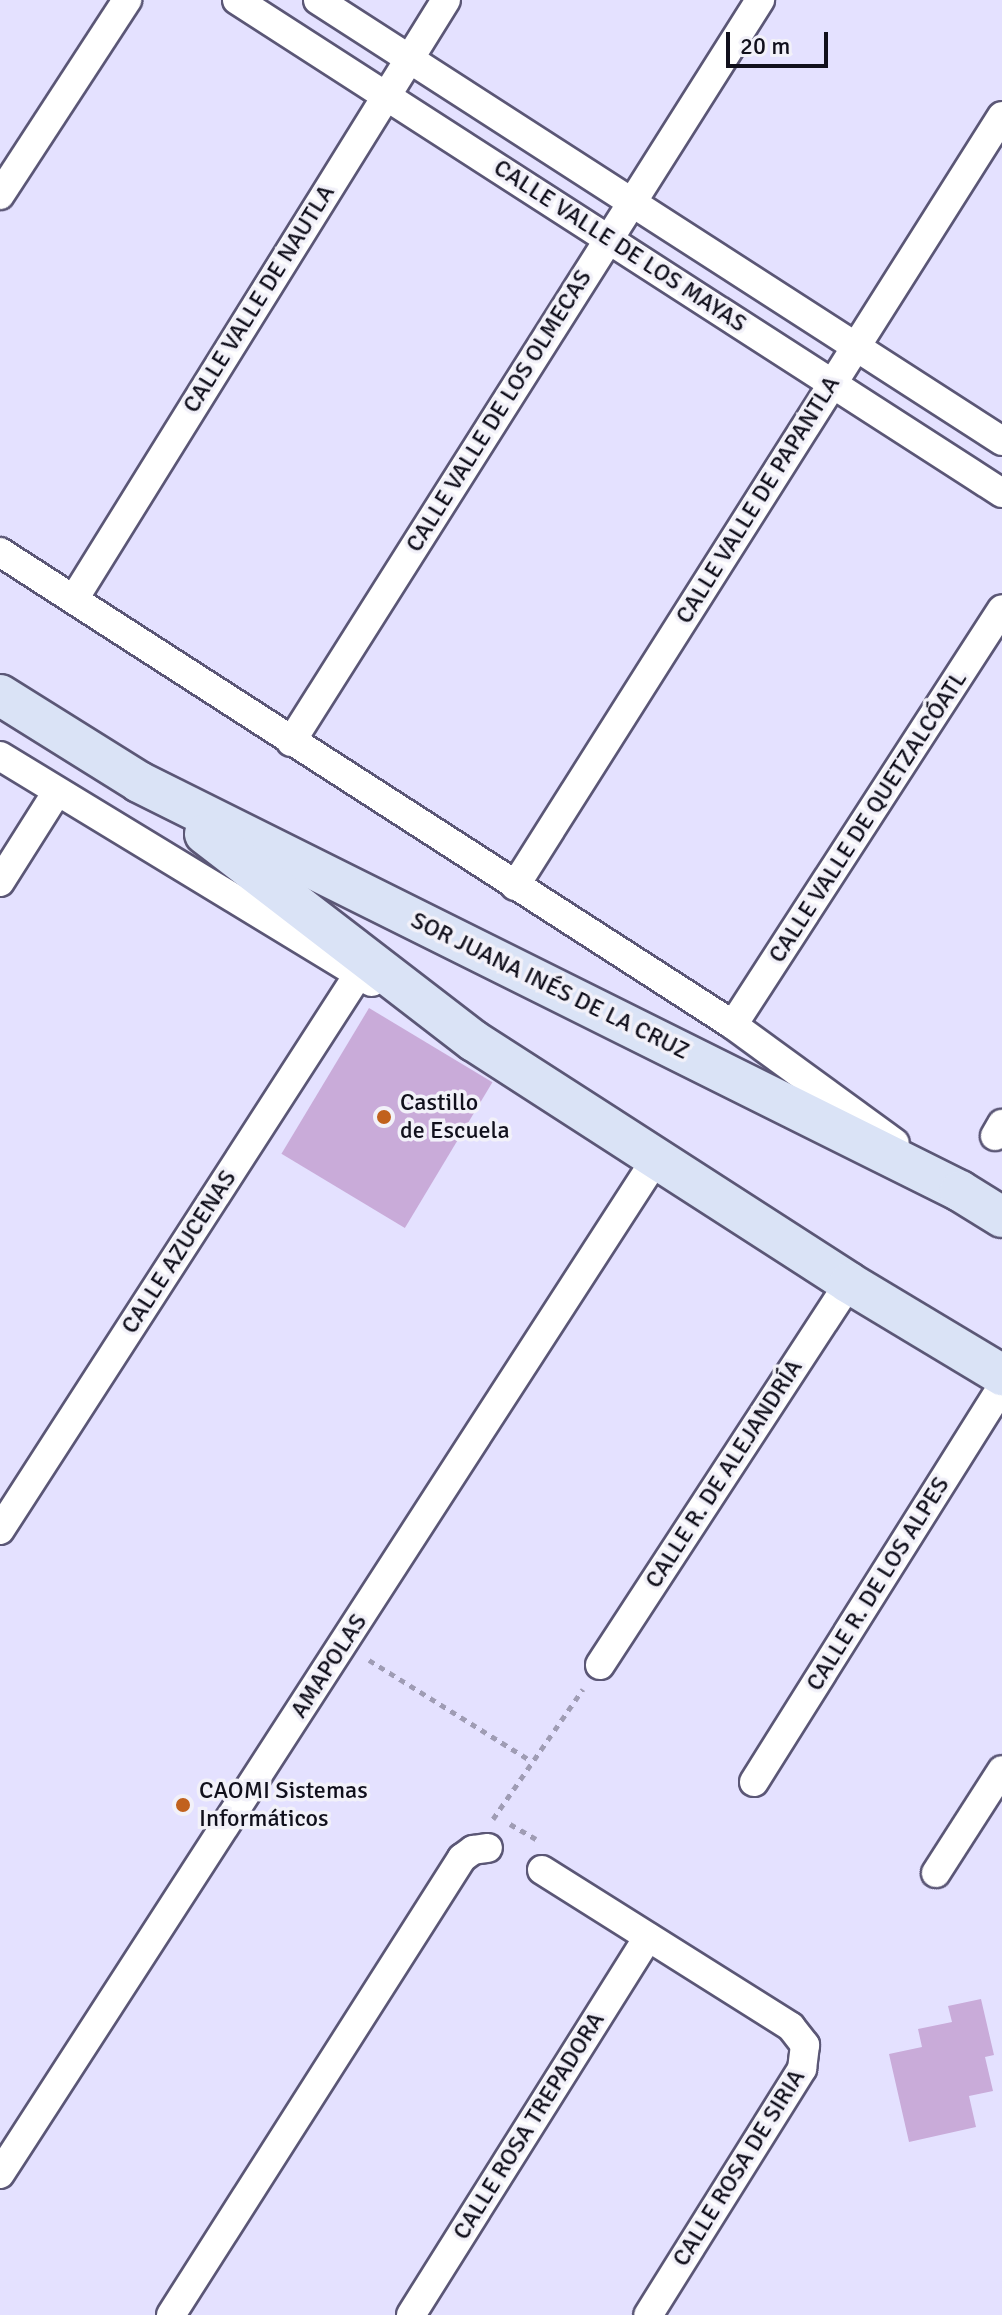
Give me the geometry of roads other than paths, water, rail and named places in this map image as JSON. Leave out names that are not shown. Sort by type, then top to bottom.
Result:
[{"type":"street","points":[[0,195],[127,0]]},
{"type":"street","name":"CALLE VALLE DE LOS MAYAS","points":[[237,0],[1002,493]]},
{"type":"street","name":"CALLE VALLE DE LOS MAYAS","points":[[318,0],[1002,441]]},
{"type":"street","name":"CALLE VALLE DE NAUTLA","points":[[74,599],[446,0]]},
{"type":"street","name":"CALLE VALLE DE LOS OLMECAS","points":[[291,742],[760,0]]},
{"type":"street","name":"CALLE VALLE DE PAPANTLA","points":[[515,886],[1002,116]]},
{"type":"street","points":[[0,552],[733,1025],[960,1191]]},
{"type":"street","name":"CALLE VALLE DE QUETZALCÓATL","points":[[733,1025],[1002,609]]},
{"type":"street","name":"SOR JUANA INÉS DE LA CRUZ","points":[[0,695],[139,782],[960,1191],[1002,1217]]},
{"type":"street","points":[[0,756],[358,975],[474,1041]]},
{"type":"street","name":"SOR JUANA INÉS DE LA CRUZ","points":[[139,782],[474,1041],[849,1283],[1000,1376]]},
{"type":"street","points":[[0,882],[57,792]]},
{"type":"street","name":"CALLE AZUCENAS","points":[[0,1530],[358,975]]},
{"type":"street","name":"AMAPOLAS","points":[[0,2174],[656,1159]]},
{"type":"street","name":"CALLE R. DE ALEJANDRÍA","points":[[600,1665],[849,1283]]},
{"type":"street","name":"CALLE R. DE LOS ALPES","points":[[754,1782],[1000,1376]]},
{"type":"street","points":[[936,1873],[1002,1770]]},
{"type":"street","points":[[171,2315],[462,1858],[481,1849]]},
{"type":"street","name":"CALLE ROSA DE SIRIA","points":[[542,1870],[791,2027],[805,2045],[802,2069],[648,2315]]},
{"type":"street","name":"CALLE ROSA TREPADORA","points":[[411,2315],[648,1937]]},
{"type":"place","name":"Castillo de Escuela","points":[[384,1117]]},
{"type":"place","name":"CAOMI Sistemas Informáticos","points":[[183,1805]]}]
